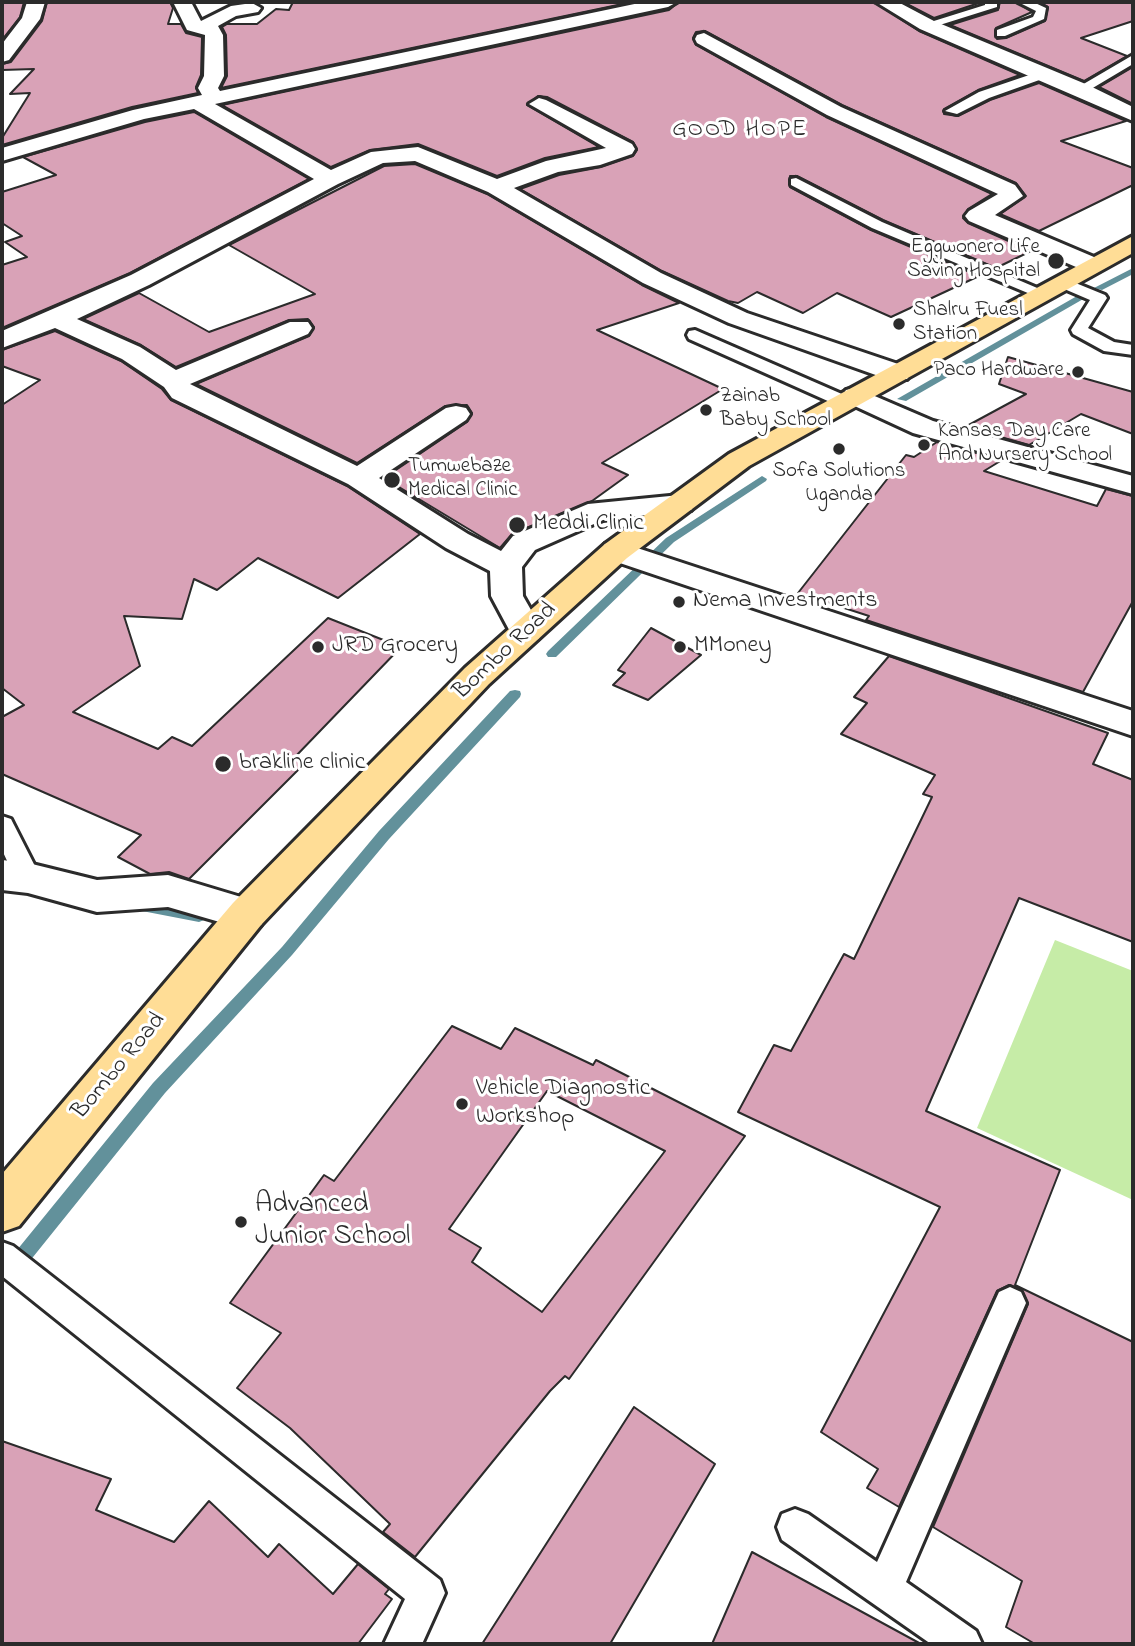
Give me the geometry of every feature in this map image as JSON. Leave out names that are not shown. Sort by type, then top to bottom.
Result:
[{"type":"main road","name":"Bombo Road","points":[[2,1210],[247,914],[477,676],[616,551],[739,460],[1133,243]]},
{"type":"street","points":[[2,56],[31,19],[36,2]]},
{"type":"street","points":[[182,2],[194,26],[211,29]]},
{"type":"street","points":[[2,155],[75,131],[209,96],[668,2]]},
{"type":"street","points":[[885,2],[927,25],[1041,75],[1081,89],[1133,115]]},
{"type":"street","points":[[209,96],[214,76],[214,35],[208,24],[231,11],[252,8]]},
{"type":"street","points":[[704,39],[834,111],[1007,190],[1012,196],[977,216],[1092,265]]},
{"type":"street","points":[[209,96],[330,179]]},
{"type":"street","points":[[496,187],[554,166],[592,160],[624,149],[539,104]]},
{"type":"street","points":[[2,340],[56,320],[330,179],[379,157],[418,154],[496,187],[652,278],[738,318],[897,373]]},
{"type":"street","points":[[56,320],[131,353],[174,381],[182,392],[359,478],[457,541],[506,566]]},
{"type":"street","points":[[174,381],[299,328]]},
{"type":"street","points":[[850,399],[923,426],[1133,485]]},
{"type":"street","points":[[359,478],[456,414]]},
{"type":"street","points":[[526,631],[507,596],[506,566],[524,543],[560,524],[599,511],[680,504]]},
{"type":"street","points":[[616,551],[1133,724]]},
{"type":"street","points":[[15,877],[97,896],[168,891],[247,914]]},
{"type":"lane","points":[[927,25],[990,7],[991,2]]},
{"type":"lane","points":[[1001,33],[1038,19],[1042,10],[1024,2]]},
{"type":"lane","points":[[1081,89],[1133,59]]},
{"type":"lane","points":[[952,111],[984,95],[1041,75]]},
{"type":"lane","points":[[796,182],[877,225],[1051,288],[1099,298],[1079,330],[1110,347],[1133,350]]},
{"type":"lane","points":[[695,335],[850,399]]},
{"type":"lane","points":[[2,825],[15,877]]},
{"type":"lane","points":[[2,1257],[427,1593],[403,1644]]},
{"type":"lane","points":[[884,1589],[1010,1303]]},
{"type":"lane","points":[[795,1527],[963,1644]]},
{"type":"green space","points":[[1055,940],[1133,971],[1133,1200],[977,1128]]},
{"type":"building","points":[[2,2],[24,2],[20,17],[2,40]]},
{"type":"building","points":[[47,2],[170,2],[173,8],[168,24],[181,24],[186,33],[202,37],[201,75],[196,87],[198,93],[132,107],[2,145],[2,138],[30,93],[10,94],[34,69],[2,70],[2,64],[11,62],[42,21]]},
{"type":"building","points":[[293,2],[632,2],[221,88],[227,76],[226,35],[222,27],[227,24],[257,24],[276,9],[289,10]]},
{"type":"building","points":[[679,2],[874,2],[919,31],[1020,75],[978,90],[944,109],[944,114],[958,116],[990,100],[1039,83],[1126,121],[1061,141],[1133,168],[1133,185],[1039,231],[1000,214],[1026,196],[1016,183],[842,105],[705,31],[696,32],[693,38],[696,45],[826,117],[992,194],[968,209],[963,218],[968,223],[1031,251],[996,268],[883,220],[797,176],[790,176],[790,187],[871,230],[979,276],[891,317],[837,293],[803,313],[757,292],[738,303],[728,301],[662,271],[520,189],[559,175],[601,167],[633,156],[637,150],[633,142],[547,97],[538,96],[527,105],[599,147],[545,158],[497,176],[418,144],[370,150],[331,167],[222,105],[669,10]]},
{"type":"building","points":[[903,2],[982,2],[934,18]]},
{"type":"building","points":[[1000,2],[1016,2],[1032,12],[996,28],[997,39],[1006,38],[1045,21],[1048,7],[1039,2],[1133,2],[1133,21],[1081,38],[1127,56],[1084,81],[950,25],[998,10]]},
{"type":"building","points":[[1133,67],[1133,104],[1099,87]]},
{"type":"building","points":[[194,112],[309,179],[130,273],[2,328],[2,265],[27,257],[5,242],[22,236],[2,223],[2,192],[56,175],[23,157],[145,122]]},
{"type":"building","points":[[415,164],[487,194],[642,285],[679,303],[597,330],[723,389],[602,463],[628,475],[592,501],[512,534],[500,548],[384,478],[467,422],[472,413],[467,405],[445,406],[357,463],[196,384],[309,336],[314,327],[308,319],[289,320],[176,367],[141,345],[83,319],[139,293],[209,332],[315,294],[229,245],[384,166]]},
{"type":"building","points":[[55,331],[121,361],[162,389],[171,400],[347,486],[420,534],[338,598],[258,558],[217,590],[194,579],[182,619],[124,616],[140,666],[73,712],[158,749],[172,737],[192,746],[328,618],[401,647],[294,758],[305,763],[189,879],[169,872],[150,874],[118,857],[141,835],[2,774],[2,717],[24,705],[2,688],[2,405],[40,380],[2,366],[2,350]]},
{"type":"building","points":[[1008,357],[1133,392],[1133,434],[1081,414],[1029,445],[965,427],[1026,394],[999,384]]},
{"type":"building","points":[[937,442],[1002,460],[984,471],[1097,506],[1106,489],[1133,496],[1133,601],[1083,692],[866,620],[869,616],[798,593],[906,455],[914,457]]},
{"type":"building","points":[[651,628],[701,655],[648,700],[613,685],[625,673],[618,670]]},
{"type":"building","points":[[889,656],[1108,733],[1093,764],[1133,780],[1133,942],[1019,898],[926,1111],[1060,1170],[1015,1285],[1133,1342],[1133,1644],[1035,1644],[1006,1627],[1022,1581],[933,1527],[1028,1304],[1022,1290],[1009,1285],[997,1291],[899,1507],[867,1488],[878,1469],[821,1432],[940,1207],[738,1112],[774,1045],[791,1051],[844,954],[854,959],[932,797],[923,794],[935,775],[841,734],[867,703],[854,697]]},
{"type":"building","points":[[452,1026],[501,1049],[515,1028],[593,1065],[596,1060],[745,1136],[569,1379],[565,1376],[550,1391],[415,1557],[383,1532],[390,1524],[290,1428],[237,1388],[281,1333],[230,1303],[324,1175],[334,1181]],"holes":[[[547,1091],[665,1151],[542,1312],[472,1262],[481,1248],[449,1229]]]},
{"type":"building","points":[[634,1407],[715,1464],[610,1644],[482,1644]]},
{"type":"building","points":[[2,1441],[111,1479],[96,1510],[174,1542],[209,1501],[268,1557],[279,1544],[333,1594],[358,1564],[389,1589],[385,1594],[392,1599],[358,1644],[2,1644]]},
{"type":"building","points":[[752,1552],[921,1644],[712,1644]]},
{"type":"waterway","points":[[537,25],[638,2]]},
{"type":"waterway","points":[[906,2],[952,30]]},
{"type":"waterway","points":[[355,58],[425,49]]},
{"type":"waterway","points":[[2,149],[78,122],[268,82],[329,64]]},
{"type":"waterway","points":[[1052,71],[1133,106]]},
{"type":"waterway","points":[[1099,288],[1133,271]]},
{"type":"waterway","points":[[902,399],[1080,298]]},
{"type":"waterway","points":[[90,309],[78,315],[79,319],[191,372]]},
{"type":"waterway","points":[[552,654],[670,540],[762,479]]},
{"type":"waterway","points":[[23,1256],[159,1088],[287,951],[384,835],[515,694]]},
{"type":"waterway","points":[[142,905],[199,916]]},
{"type":"place","name":"Eggwonero Life Saving Hospital","points":[[1056,261]]},
{"type":"place","name":"Shalru Fuesl Station","points":[[899,324]]},
{"type":"place","name":"Paco Hardware","points":[[1078,372]]},
{"type":"place","name":"Zainab Baby School","points":[[706,410]]},
{"type":"place","name":"Kansas Day Care And Nursery School","points":[[924,445]]},
{"type":"place","name":"Sofa Solutions Uganda","points":[[839,449]]},
{"type":"place","name":"Tumwebaze Medical Clinic","points":[[392,480]]},
{"type":"place","name":"Meddi Clinic","points":[[517,525]]},
{"type":"place","name":"Nema Investments","points":[[679,602]]},
{"type":"place","name":"JRD Grocery","points":[[318,647]]},
{"type":"place","name":"MMoney","points":[[680,647]]},
{"type":"place","name":"brakline clinic","points":[[223,764]]},
{"type":"place","name":"Vehicle Diagnostic Workshop","points":[[462,1104]]},
{"type":"place","name":"Advanced Junior School","points":[[241,1222]]},
{"type":"district","name":"GOOD HOPE","points":[[740,131]]}]
